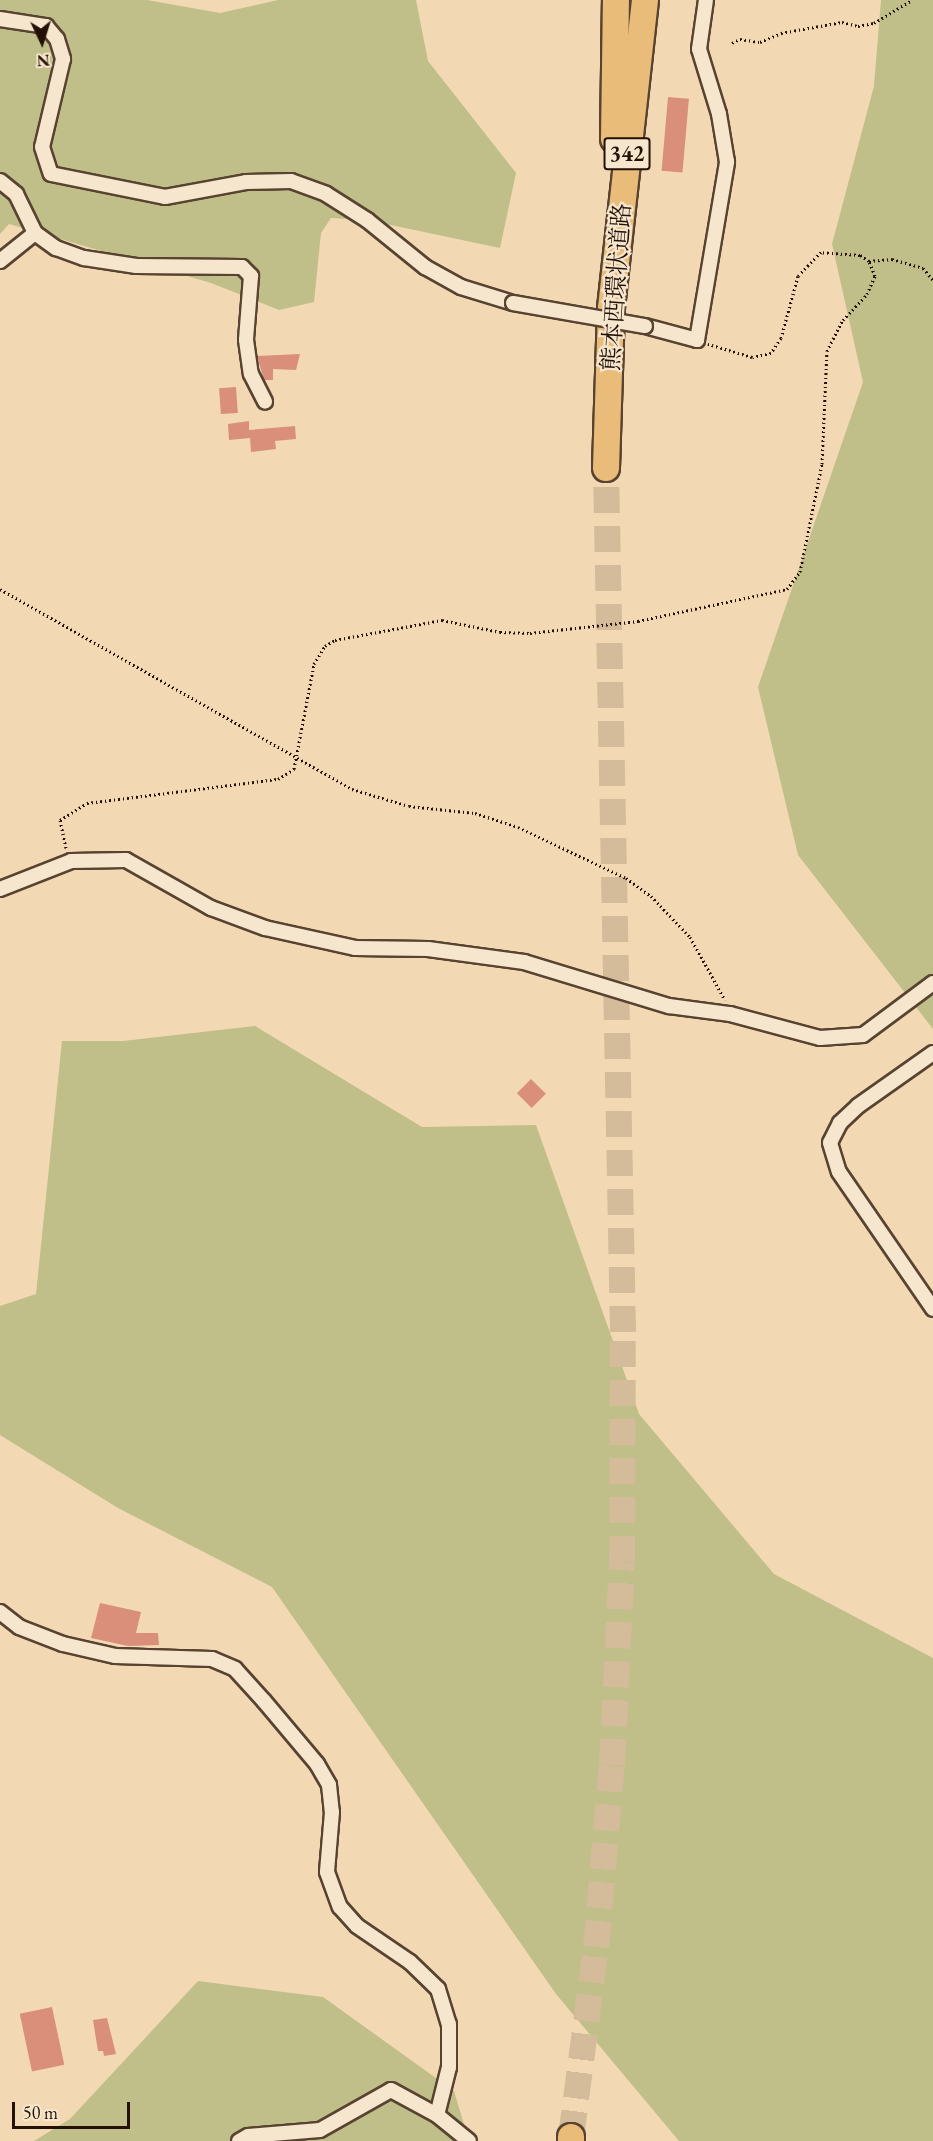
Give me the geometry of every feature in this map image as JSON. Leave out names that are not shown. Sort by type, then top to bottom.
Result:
[{"type":"highway","points":[[612,308],[616,0]]},
{"type":"highway","name":"熊本西環状道路","points":[[606,468],[612,308],[645,0]]},
{"type":"highway","points":[[612,308],[663,0]]},
{"type":"street","points":[[0,19],[46,26],[57,39],[63,59],[42,147],[51,174],[165,197],[246,182],[291,182],[326,194],[434,272],[461,287],[513,303],[645,326],[697,340],[727,162],[719,114],[699,49],[706,0]]},
{"type":"street","points":[[0,181],[16,194],[35,233],[56,248],[84,258],[136,266],[242,267],[251,276],[246,340],[251,374],[265,402]]},
{"type":"street","points":[[0,261],[35,233]]},
{"type":"street","points":[[0,890],[71,861],[126,860],[211,908],[287,933],[384,951],[428,949],[487,955],[586,978],[669,1006],[730,1014],[820,1038],[862,1035],[933,983]]},
{"type":"street","points":[[933,1053],[858,1106],[840,1123],[830,1143],[846,1182],[933,1309]]},
{"type":"street","points":[[0,1612],[19,1627],[63,1644],[115,1656],[212,1659],[235,1669],[264,1701],[317,1764],[328,1785],[332,1812],[327,1872],[340,1907],[357,1926],[411,1962],[438,1989],[449,2024],[449,2067],[437,2115]]},
{"type":"street","points":[[239,2141],[248,2136],[320,2130],[392,2090],[437,2115],[469,2141]]},
{"type":"path","points":[[732,42],[740,39],[760,42],[781,33],[842,22],[858,26],[874,23],[912,0]]},
{"type":"path","points":[[71,861],[60,833],[60,820],[71,810],[87,803],[278,779],[294,769],[298,758],[314,664],[324,646],[335,640],[442,620],[500,632],[531,633],[638,621],[787,589],[800,572],[822,464],[827,351],[843,320],[867,294],[876,276],[869,261],[860,255],[821,252],[798,276],[781,338],[771,353],[752,357],[697,340]]},
{"type":"path","points":[[869,261],[892,259],[922,268],[933,280]]},
{"type":"path","points":[[0,588],[352,789],[420,808],[475,813],[518,827],[626,878],[651,896],[690,937],[721,986],[730,1014]]},
{"type":"shaded area","points":[[0,0],[147,0],[220,13],[278,0],[416,0],[428,61],[516,173],[500,248],[367,220],[331,218],[321,233],[314,302],[279,310],[211,283],[9,224],[0,234]]},
{"type":"shaded area","points":[[881,0],[933,0],[933,1029],[798,855],[758,687],[863,382],[832,244],[874,86]]},
{"type":"shaded area","points":[[255,1026],[422,1127],[536,1125],[639,1414],[774,1574],[933,1658],[933,2141],[679,2141],[556,1994],[272,1587],[118,1508],[0,1435],[0,1306],[36,1294],[62,1041],[123,1041]]},
{"type":"shaded area","points":[[198,1981],[323,1997],[454,2091],[469,2141],[34,2141],[70,2119]]},
{"type":"building","points":[[668,97],[689,99],[682,173],[662,171]]},
{"type":"building","points":[[300,354],[296,370],[273,369],[273,380],[264,380],[257,356]]},
{"type":"building","points":[[236,387],[238,413],[221,414],[219,388]]},
{"type":"building","points":[[249,421],[249,430],[295,426],[296,439],[275,441],[276,449],[251,452],[250,438],[229,440],[228,424]]},
{"type":"building","points":[[531,1079],[546,1094],[532,1108],[517,1093]]},
{"type":"building","points":[[100,1603],[141,1612],[136,1633],[158,1633],[159,1645],[128,1646],[91,1638]]},
{"type":"building","points":[[52,2007],[64,2065],[32,2072],[20,2014]]},
{"type":"building","points":[[107,2018],[116,2054],[104,2056],[103,2051],[98,2051],[93,2020]]},
{"type":"tunnel","points":[[571,2137],[596,1947],[612,1765],[622,1562],[623,1332],[606,468]]}]
